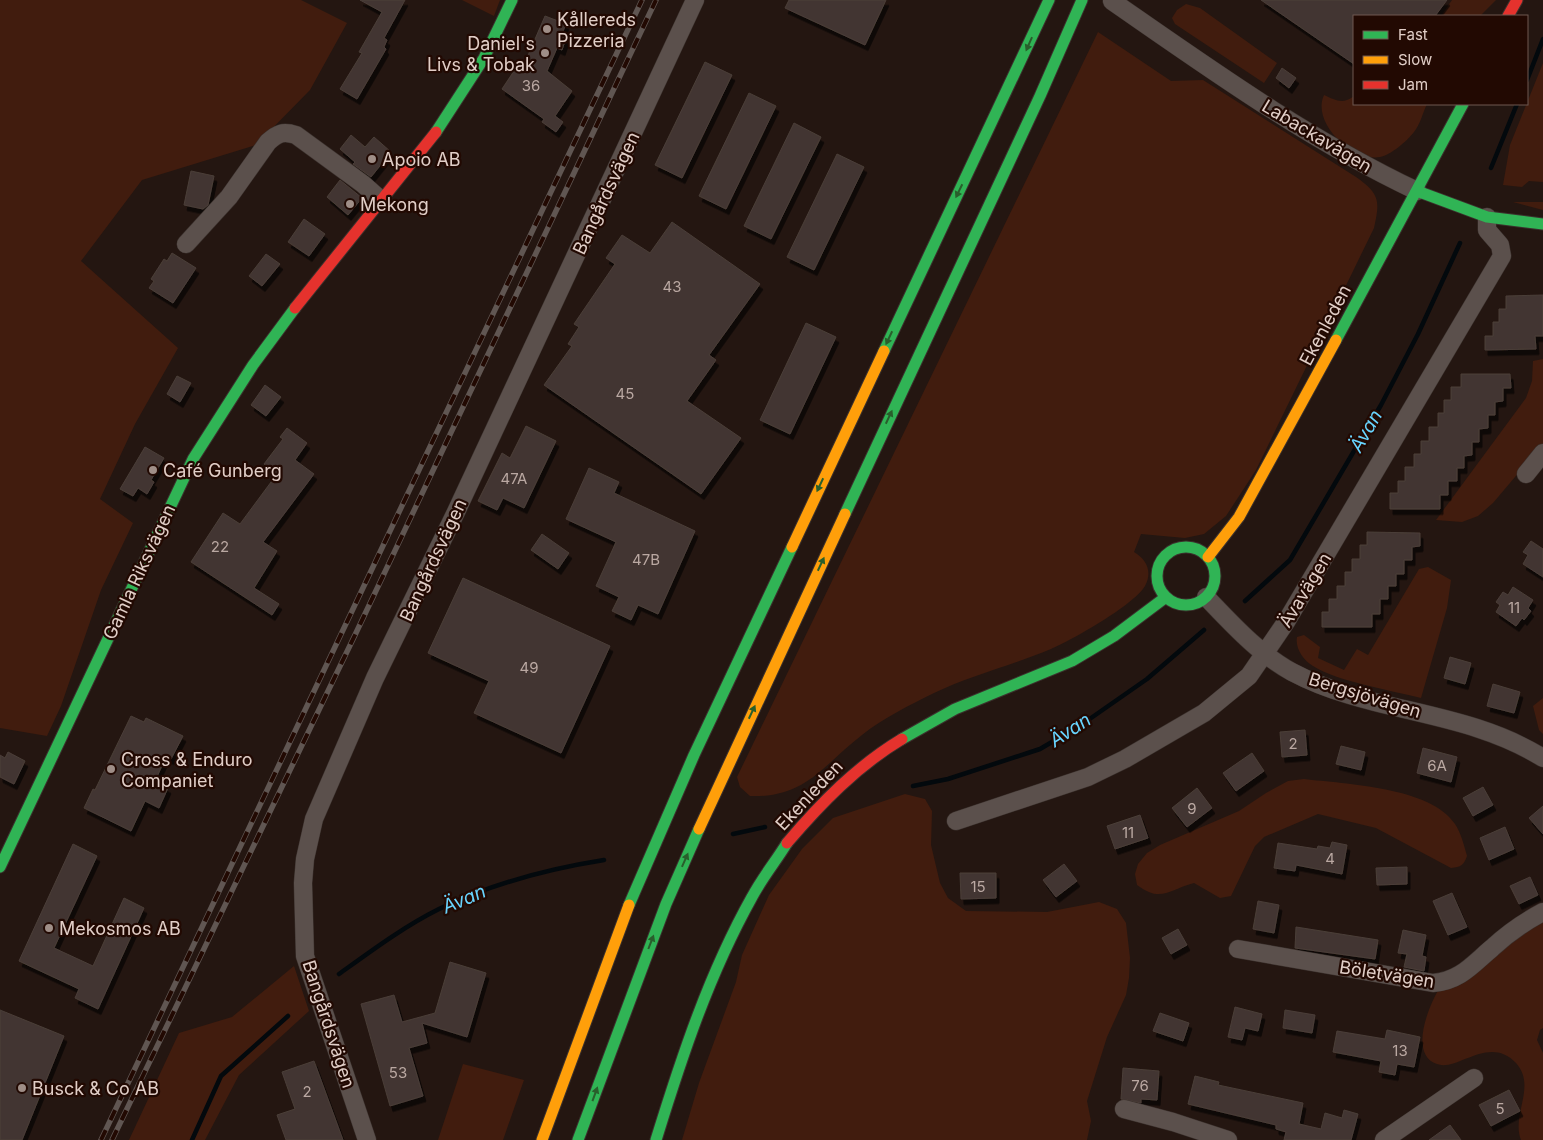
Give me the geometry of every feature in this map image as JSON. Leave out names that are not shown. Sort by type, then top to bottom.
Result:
[{"type":"main road","name":"Gamla Riksvägen","points":[[0,867],[193,459],[227,402],[276,334],[382,201],[465,92],[499,32],[512,0]]},
{"type":"main road","points":[[542,1140],[635,891],[694,756],[1049,0]]},
{"type":"main road","points":[[578,1140],[649,948],[682,868],[1082,0]]},
{"type":"main road","points":[[1509,15],[1517,0]]},
{"type":"main road","name":"Ekenleden","points":[[1208,557],[1238,517],[1259,482],[1462,105]]},
{"type":"main road","name":"Labackavägen","points":[[1417,191],[1487,217],[1543,224]]},
{"type":"main road","points":[[1186,547],[1202,552],[1208,557],[1215,577],[1214,585],[1206,597],[1189,605],[1177,604],[1166,597],[1161,590],[1157,573],[1164,557],[1170,552],[1186,547]]},
{"type":"main road","name":"Ekenleden","points":[[656,1140],[689,1034],[728,939],[779,854],[830,793],[854,770],[893,743],[941,716],[1040,676],[1087,653],[1121,632],[1166,597]]},
{"type":"street","name":"Bangårdsvägen","points":[[367,1140],[305,956],[303,883],[305,859],[314,819],[376,678],[456,512],[694,0]]},
{"type":"street","name":"Labackavägen","points":[[1112,0],[1297,126],[1359,163],[1417,191]]},
{"type":"street","points":[[186,244],[229,198],[268,142],[276,135],[285,132],[296,135],[363,184],[382,201]]},
{"type":"street","name":"Ävavägen","points":[[956,820],[1055,789],[1088,777],[1125,759],[1204,713],[1250,676],[1291,614],[1502,256],[1500,245],[1487,230],[1487,217]]},
{"type":"street","points":[[1526,474],[1543,453]]},
{"type":"street","name":"Bergsjövägen","points":[[1206,597],[1265,654],[1292,672],[1333,688],[1476,726],[1503,736],[1543,758]]},
{"type":"street","name":"Böletvägen","points":[[1238,949],[1433,984],[1464,973],[1511,932],[1543,912]]},
{"type":"street","points":[[1384,1140],[1474,1078]]},
{"type":"street","points":[[1124,1110],[1174,1122],[1228,1140]]},
{"type":"shaded area","points":[[0,0],[301,0],[347,23],[310,90],[256,145],[142,180],[81,261],[178,348],[135,424],[100,499],[133,523],[101,590],[61,706],[47,736],[0,728]]},
{"type":"shaded area","points":[[462,0],[500,0],[494,16]]},
{"type":"shaded area","points":[[1452,0],[1496,0],[1481,15],[1442,15]]},
{"type":"shaded area","points":[[1186,4],[1200,8],[1277,63],[1264,83],[1175,24],[1172,18],[1177,10]]},
{"type":"shaded area","points":[[1098,32],[1171,81],[1203,80],[1356,177],[1374,193],[1377,211],[1374,228],[1256,470],[1226,516],[1204,534],[1185,538],[1141,534],[1134,552],[1142,558],[1147,566],[1148,575],[1145,586],[1129,603],[1087,630],[1051,649],[977,675],[934,693],[897,712],[870,729],[800,786],[786,792],[750,796],[740,787],[737,777]]},
{"type":"shaded area","points":[[1543,63],[1543,182],[1529,181],[1522,187],[1503,185],[1510,145],[1526,105],[1528,105],[1528,100]]},
{"type":"shaded area","points":[[1324,95],[1343,101],[1353,97],[1353,105],[1427,105],[1420,122],[1411,136],[1394,151],[1380,157],[1369,157],[1347,147],[1329,128],[1323,117]]},
{"type":"shaded area","points":[[1513,202],[1543,202],[1543,210]]},
{"type":"shaded area","points":[[1543,359],[1543,444],[1493,503],[1478,516],[1462,522],[1436,520],[1526,398],[1532,381],[1533,361]]},
{"type":"shaded area","points":[[1428,567],[1451,580],[1447,608],[1421,698],[1336,677],[1313,666],[1303,657],[1299,649],[1297,637],[1304,635],[1320,647],[1318,658],[1344,670],[1357,649],[1368,655],[1419,569]]},
{"type":"shaded area","points":[[1543,698],[1543,734],[1539,730],[1533,706]]},
{"type":"shaded area","points":[[1304,779],[1386,790],[1427,802],[1443,812],[1455,824],[1461,835],[1467,856],[1465,862],[1460,866],[1451,868],[1376,828],[1318,814],[1264,837],[1255,846],[1231,896],[1220,898],[1194,883],[1159,894],[1152,893],[1137,885],[1135,874],[1138,864],[1147,853],[1160,845],[1239,811],[1288,781]]},
{"type":"shaded area","points":[[905,794],[925,799],[932,811],[931,845],[940,883],[948,898],[966,911],[1047,912],[1099,902],[1117,909],[1126,923],[1130,958],[1126,995],[1107,1037],[1087,1101],[1091,1121],[1087,1140],[682,1140],[699,1083],[736,982],[742,955],[769,895],[802,849],[833,818]]},
{"type":"shaded area","points":[[1543,909],[1543,1028],[1540,1030],[1537,1040],[1543,1053],[1543,1140],[1521,1140],[1519,1121],[1524,1081],[1522,1072],[1516,1063],[1506,1055],[1495,1052],[1484,1053],[1445,1065],[1437,1064],[1428,1058],[1423,1049],[1422,1037],[1424,1024],[1434,998],[1445,980]]},
{"type":"shaded area","points":[[294,966],[309,1011],[239,1075],[205,1140],[129,1140],[179,1033],[232,1017]]},
{"type":"shaded area","points":[[463,1064],[524,1080],[503,1140],[438,1140]]},
{"type":"building","points":[[360,0],[405,0],[384,38],[387,40],[384,47],[386,49],[357,99],[340,89],[362,53],[359,52],[382,12]]},
{"type":"building","points":[[789,0],[886,0],[865,45],[785,8]]},
{"type":"building","points":[[1261,0],[1447,0],[1436,15],[1353,15],[1353,63]]},
{"type":"building","points":[[545,16],[566,24],[561,36],[566,38],[562,50],[557,48],[547,71],[572,91],[555,116],[563,122],[556,132],[542,122],[544,119],[502,89],[518,65],[523,67]]},
{"type":"building","points":[[705,62],[732,75],[682,178],[655,165]]},
{"type":"building","points":[[1282,68],[1296,78],[1289,88],[1276,78]]},
{"type":"building","points":[[749,93],[776,106],[726,209],[699,196]]},
{"type":"building","points":[[794,123],[821,137],[771,239],[744,226]]},
{"type":"building","points":[[351,135],[365,147],[374,137],[391,152],[371,177],[353,164],[355,162],[340,149]]},
{"type":"building","points":[[837,154],[864,167],[814,270],[787,257]]},
{"type":"building","points":[[191,171],[214,176],[208,205],[203,209],[184,205]]},
{"type":"building","points":[[340,180],[362,198],[348,215],[327,197]]},
{"type":"building","points":[[304,219],[325,234],[309,256],[288,242]]},
{"type":"building","points":[[672,222],[760,284],[709,355],[716,360],[687,401],[741,438],[701,494],[544,385],[572,346],[568,344],[579,327],[574,324],[615,264],[606,258],[622,235],[650,253]]},
{"type":"building","points":[[172,253],[196,268],[173,303],[149,288],[154,281],[151,279],[164,259],[167,261]]},
{"type":"building","points":[[266,254],[280,264],[262,286],[249,276]]},
{"type":"building","points":[[1543,295],[1543,336],[1535,336],[1536,349],[1485,350],[1485,336],[1493,336],[1493,322],[1499,322],[1499,309],[1506,309],[1506,296]]},
{"type":"building","points":[[806,323],[836,337],[790,434],[760,420]]},
{"type":"building","points":[[1461,374],[1510,374],[1511,388],[1503,388],[1503,401],[1495,402],[1495,415],[1488,415],[1488,428],[1479,429],[1479,442],[1472,442],[1472,455],[1464,456],[1464,468],[1457,468],[1457,481],[1448,481],[1448,495],[1440,495],[1440,509],[1390,509],[1390,493],[1398,493],[1398,481],[1405,481],[1405,467],[1414,467],[1414,454],[1421,454],[1421,441],[1429,441],[1429,427],[1438,427],[1438,413],[1444,413],[1444,400],[1451,400],[1451,387],[1461,387]]},
{"type":"building","points":[[177,376],[191,383],[180,402],[167,394]]},
{"type":"building","points":[[265,385],[281,397],[266,416],[251,405]]},
{"type":"building","points":[[526,426],[556,441],[524,508],[503,498],[497,510],[478,501],[502,453],[510,458]]},
{"type":"building","points":[[287,428],[307,443],[295,460],[314,474],[263,542],[277,551],[254,588],[279,604],[272,615],[191,562],[223,513],[240,524],[277,474],[264,464],[283,439],[280,437]]},
{"type":"building","points":[[145,447],[164,458],[151,480],[154,482],[147,494],[138,488],[133,496],[120,489]]},
{"type":"building","points":[[589,468],[619,482],[614,493],[695,531],[658,614],[638,605],[631,620],[612,611],[619,597],[596,586],[616,542],[566,519]]},
{"type":"building","points":[[1367,532],[1420,533],[1420,546],[1412,547],[1412,560],[1404,560],[1404,574],[1396,574],[1396,586],[1388,586],[1388,599],[1380,599],[1380,614],[1372,614],[1372,627],[1322,627],[1322,612],[1329,612],[1329,599],[1337,599],[1337,586],[1345,586],[1345,572],[1352,572],[1352,559],[1360,559],[1360,545],[1367,545]]},
{"type":"building","points":[[542,534],[569,553],[558,569],[531,550]]},
{"type":"building","points":[[1531,541],[1543,549],[1543,577],[1523,564],[1528,555],[1523,552]]},
{"type":"building","points":[[463,578],[610,646],[561,753],[474,713],[489,681],[428,653]]},
{"type":"building","points":[[1513,587],[1533,600],[1528,608],[1531,611],[1516,626],[1496,612],[1500,605],[1496,602],[1503,592],[1508,595]]},
{"type":"building","points":[[1450,657],[1471,663],[1465,684],[1444,678]]},
{"type":"building","points":[[1493,684],[1520,692],[1514,713],[1487,706]]},
{"type":"building","points":[[131,716],[144,722],[146,718],[183,736],[171,759],[166,757],[155,781],[168,788],[159,808],[145,801],[131,831],[84,808],[93,789],[95,790]]},
{"type":"building","points":[[1305,730],[1307,755],[1282,757],[1280,732]]},
{"type":"building","points":[[1341,746],[1365,752],[1361,770],[1336,764]]},
{"type":"building","points":[[1423,748],[1457,757],[1451,782],[1417,773]]},
{"type":"building","points":[[8,752],[25,761],[14,784],[0,777],[0,755],[5,758]]},
{"type":"building","points":[[1252,753],[1264,771],[1236,791],[1223,773]]},
{"type":"building","points":[[1483,787],[1493,805],[1473,816],[1463,798]]},
{"type":"building","points":[[1197,788],[1212,808],[1187,827],[1172,808]]},
{"type":"building","points":[[1543,806],[1543,834],[1529,818]]},
{"type":"building","points":[[1140,815],[1148,838],[1115,849],[1107,826]]},
{"type":"building","points":[[1505,827],[1514,849],[1489,860],[1480,838]]},
{"type":"building","points":[[1332,842],[1347,845],[1342,874],[1296,865],[1295,871],[1274,868],[1278,843],[1317,849],[1318,846],[1330,848]]},
{"type":"building","name":"Mekosmos AB","points":[[73,844],[97,856],[54,948],[93,966],[124,898],[144,908],[98,1009],[75,998],[79,989],[19,961]]},
{"type":"building","points":[[1064,864],[1077,881],[1056,897],[1043,880]]},
{"type":"building","points":[[1407,867],[1407,884],[1377,885],[1376,868]]},
{"type":"building","points":[[960,873],[996,873],[996,898],[961,899]]},
{"type":"building","points":[[1530,877],[1538,895],[1519,904],[1510,886]]},
{"type":"building","points":[[1452,893],[1467,927],[1448,935],[1433,901]]},
{"type":"building","points":[[1258,901],[1279,905],[1274,933],[1253,929]]},
{"type":"building","points":[[1296,927],[1378,940],[1375,959],[1295,948]]},
{"type":"building","points":[[1178,929],[1187,945],[1171,954],[1162,938]]},
{"type":"building","points":[[1403,930],[1426,935],[1422,956],[1426,957],[1424,971],[1404,967],[1407,954],[1398,953]]},
{"type":"building","points":[[450,962],[486,973],[467,1037],[422,1023],[427,1043],[409,1048],[423,1096],[390,1106],[361,1004],[394,995],[402,1022],[435,1013]]},
{"type":"building","points":[[1235,1007],[1262,1014],[1258,1031],[1245,1028],[1242,1040],[1228,1037]]},
{"type":"building","name":"Busck & Co AB","points":[[0,1010],[64,1036],[22,1140],[0,1140]]},
{"type":"building","points":[[1285,1010],[1315,1015],[1312,1033],[1283,1028]]},
{"type":"building","points":[[1160,1013],[1189,1023],[1183,1041],[1153,1031]]},
{"type":"building","points":[[1387,1030],[1420,1037],[1414,1067],[1397,1064],[1395,1075],[1379,1072],[1381,1061],[1333,1052],[1337,1031],[1385,1039]]},
{"type":"building","points":[[314,1061],[343,1140],[286,1140],[277,1115],[295,1109],[282,1072]]},
{"type":"building","points":[[1123,1068],[1159,1071],[1157,1100],[1141,1099],[1141,1103],[1121,1099]]},
{"type":"building","points":[[1195,1076],[1219,1082],[1218,1085],[1303,1103],[1299,1124],[1321,1129],[1325,1113],[1342,1118],[1344,1110],[1358,1114],[1351,1140],[1284,1140],[1286,1132],[1276,1129],[1276,1125],[1188,1104]]},
{"type":"building","points":[[1509,1090],[1520,1111],[1491,1126],[1479,1105]]},
{"type":"building","points":[[1450,1125],[1461,1140],[1429,1140]]},
{"type":"waterway","name":"Ävan","points":[[1528,77],[1543,39]]},
{"type":"waterway","name":"Ävan","points":[[1491,168],[1517,105]]},
{"type":"waterway","name":"Ävan","points":[[1245,601],[1290,560],[1381,405],[1418,334],[1460,243]]},
{"type":"waterway","name":"Ävan","points":[[913,786],[948,779],[1040,749],[1081,725],[1147,679],[1204,630]]},
{"type":"waterway","name":"Ävan","points":[[733,834],[765,827]]},
{"type":"waterway","name":"Ävan","points":[[339,974],[413,924],[459,900],[520,879],[561,868],[604,860]]},
{"type":"waterway","name":"Ävan","points":[[192,1140],[221,1076],[288,1016]]},
{"type":"railway","points":[[101,1140],[642,0]]},
{"type":"railway","points":[[112,1140],[355,635],[656,0]]},
{"type":"traffic: fast","points":[[436,132],[484,58],[512,0]]},
{"type":"traffic: fast","points":[[884,351],[1049,0]]},
{"type":"traffic: fast","points":[[845,514],[1040,96],[1082,0]]},
{"type":"traffic: fast","points":[[1336,340],[1462,105]]},
{"type":"traffic: fast","points":[[1417,191],[1487,217],[1543,224]]},
{"type":"traffic: fast","points":[[0,867],[193,459],[253,365],[295,308]]},
{"type":"traffic: fast","points":[[629,905],[694,755],[792,547]]},
{"type":"traffic: fast","points":[[1186,547],[1197,549],[1210,560],[1215,576],[1213,587],[1202,600],[1186,605],[1175,603],[1162,592],[1157,576],[1159,565],[1170,552],[1186,547]]},
{"type":"traffic: fast","points":[[902,739],[955,709],[1072,661],[1114,636],[1166,597]]},
{"type":"traffic: fast","points":[[578,1140],[666,904],[699,829]]},
{"type":"traffic: fast","points":[[656,1140],[686,1047],[723,956],[756,890],[787,843]]},
{"type":"traffic: slow","points":[[1208,557],[1239,517],[1336,340]]},
{"type":"traffic: slow","points":[[792,547],[884,351]]},
{"type":"traffic: slow","points":[[699,829],[845,514]]},
{"type":"traffic: slow","points":[[542,1140],[629,905]]},
{"type":"traffic: jam","points":[[1509,15],[1517,0]]},
{"type":"traffic: jam","points":[[295,308],[436,132]]},
{"type":"traffic: jam","points":[[787,843],[840,786],[870,761],[902,739]]},
{"type":"place","name":"Kållereds Pizzeria","points":[[547,29]]},
{"type":"place","name":"Daniel's Livs & Tobak","points":[[545,53]]},
{"type":"place","name":"Apoio AB","points":[[372,159]]},
{"type":"place","name":"Mekong","points":[[350,204]]},
{"type":"place","name":"Café Gunberg","points":[[153,470]]},
{"type":"place","name":"Cross & Enduro Companiet","points":[[111,769]]},
{"type":"place","name":"Mekosmos AB","points":[[49,928]]},
{"type":"place","name":"Busck & Co AB","points":[[22,1088]]}]
